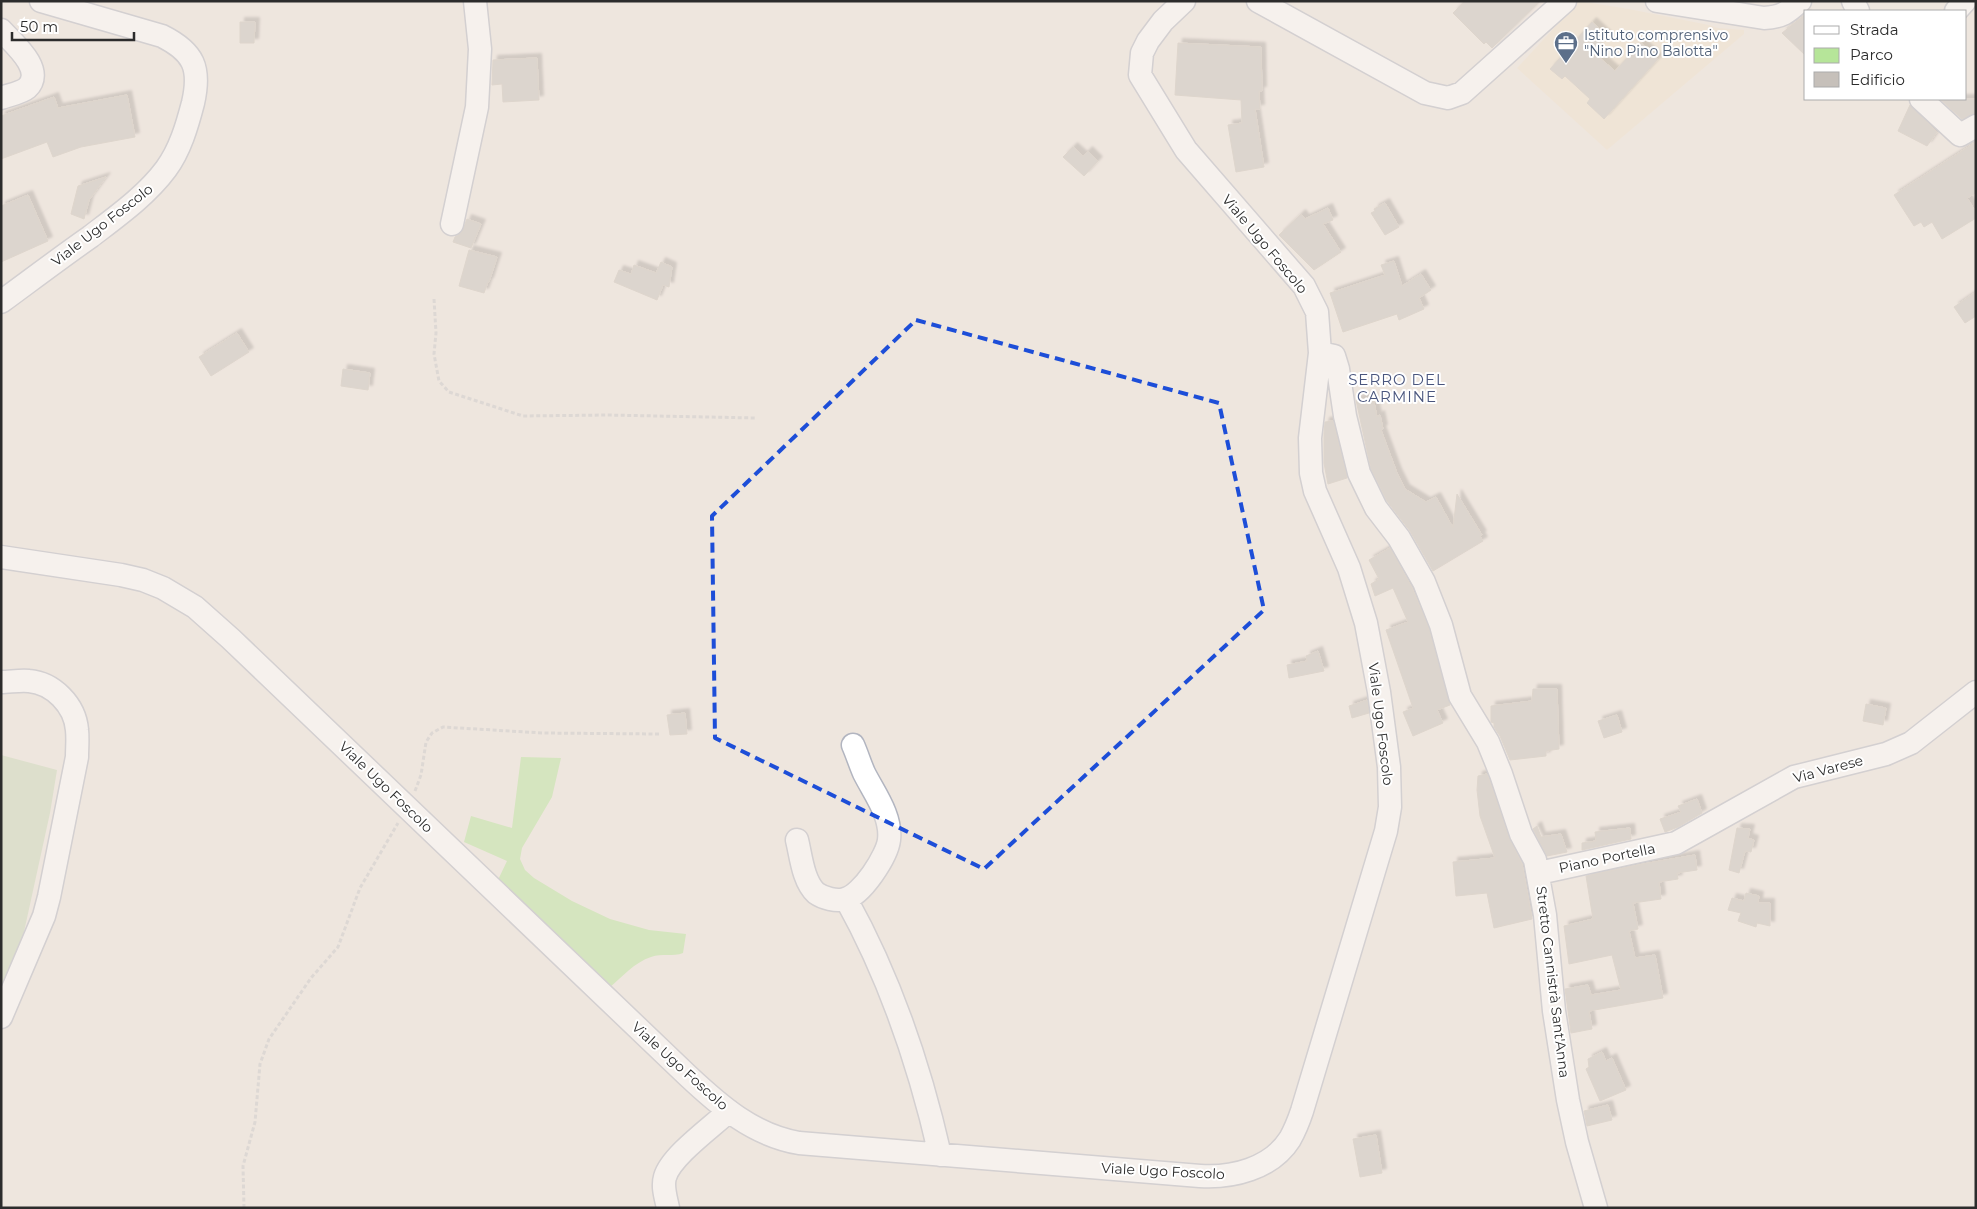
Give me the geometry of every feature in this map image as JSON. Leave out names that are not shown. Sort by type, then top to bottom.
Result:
[{"type":"street","name":"Viale Ugo Foscolo","points":[[1,302],[118,216],[155,183],[167,168],[178,149],[187,126],[196,89],[196,74],[192,60],[185,50],[175,42],[162,36],[41,1]]},
{"type":"street","points":[[452,224],[477,106],[480,49],[475,1]]},
{"type":"street","name":"Viale Ugo Foscolo","points":[[1,557],[143,580],[179,596],[195,607],[231,639],[686,1075],[729,1112],[759,1131],[784,1140],[940,1155],[1215,1177],[1248,1171],[1263,1163],[1282,1148],[1295,1129],[1302,1111],[1385,836],[1390,807],[1389,767],[1379,692],[1366,623],[1349,568],[1316,491],[1311,472],[1310,438],[1320,353],[1317,312],[1304,286],[1186,150],[1140,75],[1142,53],[1148,41],[1163,21],[1184,1]]},
{"type":"street","points":[[1258,1],[1426,93],[1448,98],[1470,88],[1565,1]]},
{"type":"street","points":[[1657,1],[1764,18],[1776,18],[1786,13],[1800,1]]},
{"type":"street","points":[[1,30],[28,60],[33,69],[33,80],[26,89],[1,98]]},
{"type":"street","points":[[1923,100],[1968,130]]},
{"type":"street","name":"Stretto Cannistrà Sant'Anna","points":[[1320,353],[1334,356],[1338,368],[1345,416],[1359,474],[1376,508],[1399,538],[1424,582],[1441,625],[1460,696],[1488,742],[1502,774],[1521,834],[1535,860],[1539,872],[1559,1045],[1577,1142],[1596,1208]]},
{"type":"street","points":[[1,682],[34,682],[50,688],[59,694],[66,702],[75,719],[78,742],[77,757],[49,897],[39,931],[1,1017]]},
{"type":"street","name":"Via Varese","points":[[1676,843],[1794,777],[1886,754],[1910,743],[1976,692]]},
{"type":"street","points":[[796,840],[810,884],[817,893],[825,898],[846,899],[862,888],[886,852],[890,838],[885,813],[863,771],[853,745]]},
{"type":"street","name":"Piano Portella","points":[[1539,872],[1676,843]]},
{"type":"street","points":[[846,899],[903,1027],[919,1073],[940,1155]]},
{"type":"street","points":[[668,1208],[664,1178],[670,1166],[677,1157],[729,1112]]},
{"type":"path","points":[[434,299],[436,333],[434,354],[439,380],[449,392],[523,416],[608,414],[756,418]]},
{"type":"path","points":[[244,1208],[243,1166],[255,1122],[260,1064],[269,1039],[311,978],[338,947],[360,888],[393,833],[405,806],[413,796],[421,775],[426,742],[432,733],[443,727],[542,732],[658,734]]},
{"type":"highlighted area","points":[[916,320],[1219,403],[1264,610],[984,869],[715,738],[712,516]]},
{"type":"shaded area","points":[[1579,1],[1629,9],[1718,28],[1744,30],[1744,34],[1607,150],[1517,68]]},
{"type":"green space","points":[[1,755],[57,770],[50,813],[20,950],[1,992]]},
{"type":"green space","points":[[521,757],[561,758],[552,797],[522,848],[520,859],[525,870],[534,878],[572,901],[610,919],[649,930],[686,934],[683,953],[645,959],[609,988],[497,882],[507,861],[464,842],[471,816],[512,828]]},
{"type":"building","points":[[1465,1],[1540,1],[1492,48],[1486,42],[1484,44],[1453,13]]},
{"type":"building","points":[[1804,16],[1804,54],[1782,33]]},
{"type":"building","points":[[240,22],[255,22],[254,43],[240,43]]},
{"type":"building","points":[[1592,22],[1607,36],[1593,52],[1615,71],[1641,43],[1658,59],[1604,119],[1587,103],[1590,99],[1565,76],[1562,79],[1550,69]]},
{"type":"building","points":[[1178,43],[1261,47],[1262,91],[1259,91],[1260,109],[1255,109],[1264,167],[1236,172],[1228,125],[1242,123],[1241,100],[1175,95]]},
{"type":"building","points":[[537,58],[539,100],[503,102],[502,84],[492,85],[493,60]]},
{"type":"building","points":[[127,95],[135,137],[81,147],[53,157],[47,142],[1,159],[1,116],[54,97],[58,108]]},
{"type":"building","points":[[1976,99],[1976,113],[1962,119],[1941,100]]},
{"type":"building","points":[[1910,105],[1937,132],[1927,146],[1898,131]]},
{"type":"building","points":[[1976,142],[1976,193],[1967,198],[1976,212],[1976,218],[1942,239],[1932,222],[1924,227],[1921,222],[1914,226],[1894,195]]},
{"type":"building","points":[[1073,147],[1083,156],[1088,151],[1098,161],[1084,176],[1063,157]]},
{"type":"building","points":[[106,177],[89,200],[84,219],[71,214],[78,186]]},
{"type":"building","points":[[28,195],[48,241],[1,262],[1,206]]},
{"type":"building","points":[[1385,203],[1399,227],[1385,235],[1371,213],[1375,211],[1374,209]]},
{"type":"building","points":[[1328,208],[1333,220],[1323,224],[1341,252],[1314,270],[1279,235],[1301,214],[1305,219]]},
{"type":"building","points":[[467,219],[481,224],[471,248],[453,242],[455,237],[462,232]]},
{"type":"building","points":[[469,250],[497,257],[484,293],[459,286]]},
{"type":"building","points":[[1394,261],[1402,286],[1421,274],[1431,290],[1419,298],[1424,309],[1399,320],[1397,314],[1343,332],[1330,293],[1385,275],[1381,265]]},
{"type":"building","points":[[661,262],[672,267],[669,287],[663,285],[657,300],[614,282],[619,270],[631,274],[634,265],[656,273]]},
{"type":"building","points":[[1976,292],[1976,316],[1965,323],[1954,307]]},
{"type":"building","points":[[237,333],[249,352],[211,376],[199,357]]},
{"type":"building","points":[[343,369],[370,373],[368,390],[341,386]]},
{"type":"building","points":[[1373,397],[1377,417],[1380,415],[1383,429],[1381,430],[1405,489],[1426,502],[1436,497],[1453,528],[1457,494],[1482,535],[1480,536],[1483,541],[1433,571],[1410,531],[1387,501],[1371,469],[1356,400]]},
{"type":"building","points":[[1333,421],[1347,478],[1328,484],[1324,463],[1324,434],[1325,422]]},
{"type":"building","points":[[1390,548],[1412,588],[1429,629],[1450,705],[1437,710],[1443,723],[1413,736],[1403,712],[1413,708],[1386,630],[1408,622],[1393,588],[1375,596],[1371,584],[1379,579],[1369,560]]},
{"type":"building","points":[[1318,651],[1324,671],[1289,678],[1287,665],[1307,661],[1306,656]]},
{"type":"building","points":[[1533,689],[1557,689],[1559,749],[1546,751],[1546,756],[1510,760],[1494,727],[1494,723],[1491,722],[1491,706],[1532,701]]},
{"type":"building","points":[[1367,700],[1369,713],[1352,718],[1349,706]]},
{"type":"building","points":[[1866,704],[1886,708],[1883,725],[1863,721]]},
{"type":"building","points":[[685,713],[687,734],[670,735],[667,715]]},
{"type":"building","points":[[1617,715],[1622,732],[1604,738],[1598,721]]},
{"type":"building","points":[[1487,774],[1509,838],[1522,864],[1532,919],[1494,928],[1487,893],[1456,896],[1453,862],[1495,858],[1480,816],[1477,790],[1478,776]]},
{"type":"building","points":[[1697,799],[1702,813],[1665,832],[1660,819],[1681,812],[1678,806]]},
{"type":"building","points":[[1537,826],[1541,837],[1561,834],[1567,852],[1547,856],[1533,829]]},
{"type":"building","points":[[1630,828],[1631,839],[1582,850],[1582,843],[1596,841],[1595,832]]},
{"type":"building","points":[[1737,828],[1750,829],[1748,838],[1754,840],[1751,852],[1745,851],[1739,873],[1729,870]]},
{"type":"building","points":[[1695,855],[1697,870],[1677,873],[1678,879],[1659,882],[1661,899],[1633,903],[1638,929],[1629,931],[1635,958],[1655,955],[1663,998],[1589,1011],[1592,1029],[1571,1033],[1565,989],[1588,985],[1591,995],[1621,990],[1612,955],[1569,964],[1564,926],[1593,919],[1586,876]]},
{"type":"building","points":[[1746,893],[1759,896],[1758,903],[1770,903],[1770,926],[1757,923],[1756,927],[1738,921],[1741,913],[1728,910],[1732,898],[1744,901]]},
{"type":"building","points":[[1602,1052],[1606,1061],[1612,1058],[1626,1090],[1600,1101],[1586,1069],[1589,1067],[1588,1059]]},
{"type":"building","points":[[1608,1105],[1612,1120],[1587,1126],[1584,1111]]},
{"type":"building","points":[[1376,1135],[1382,1173],[1360,1177],[1353,1139]]},
{"type":"place","name":"Istituto comprensivo \"Nino Pino Balotta\"","points":[[1566,64]]},
{"type":"district","name":"SERRO DEL CARMINE","points":[[1397,388]]}]
